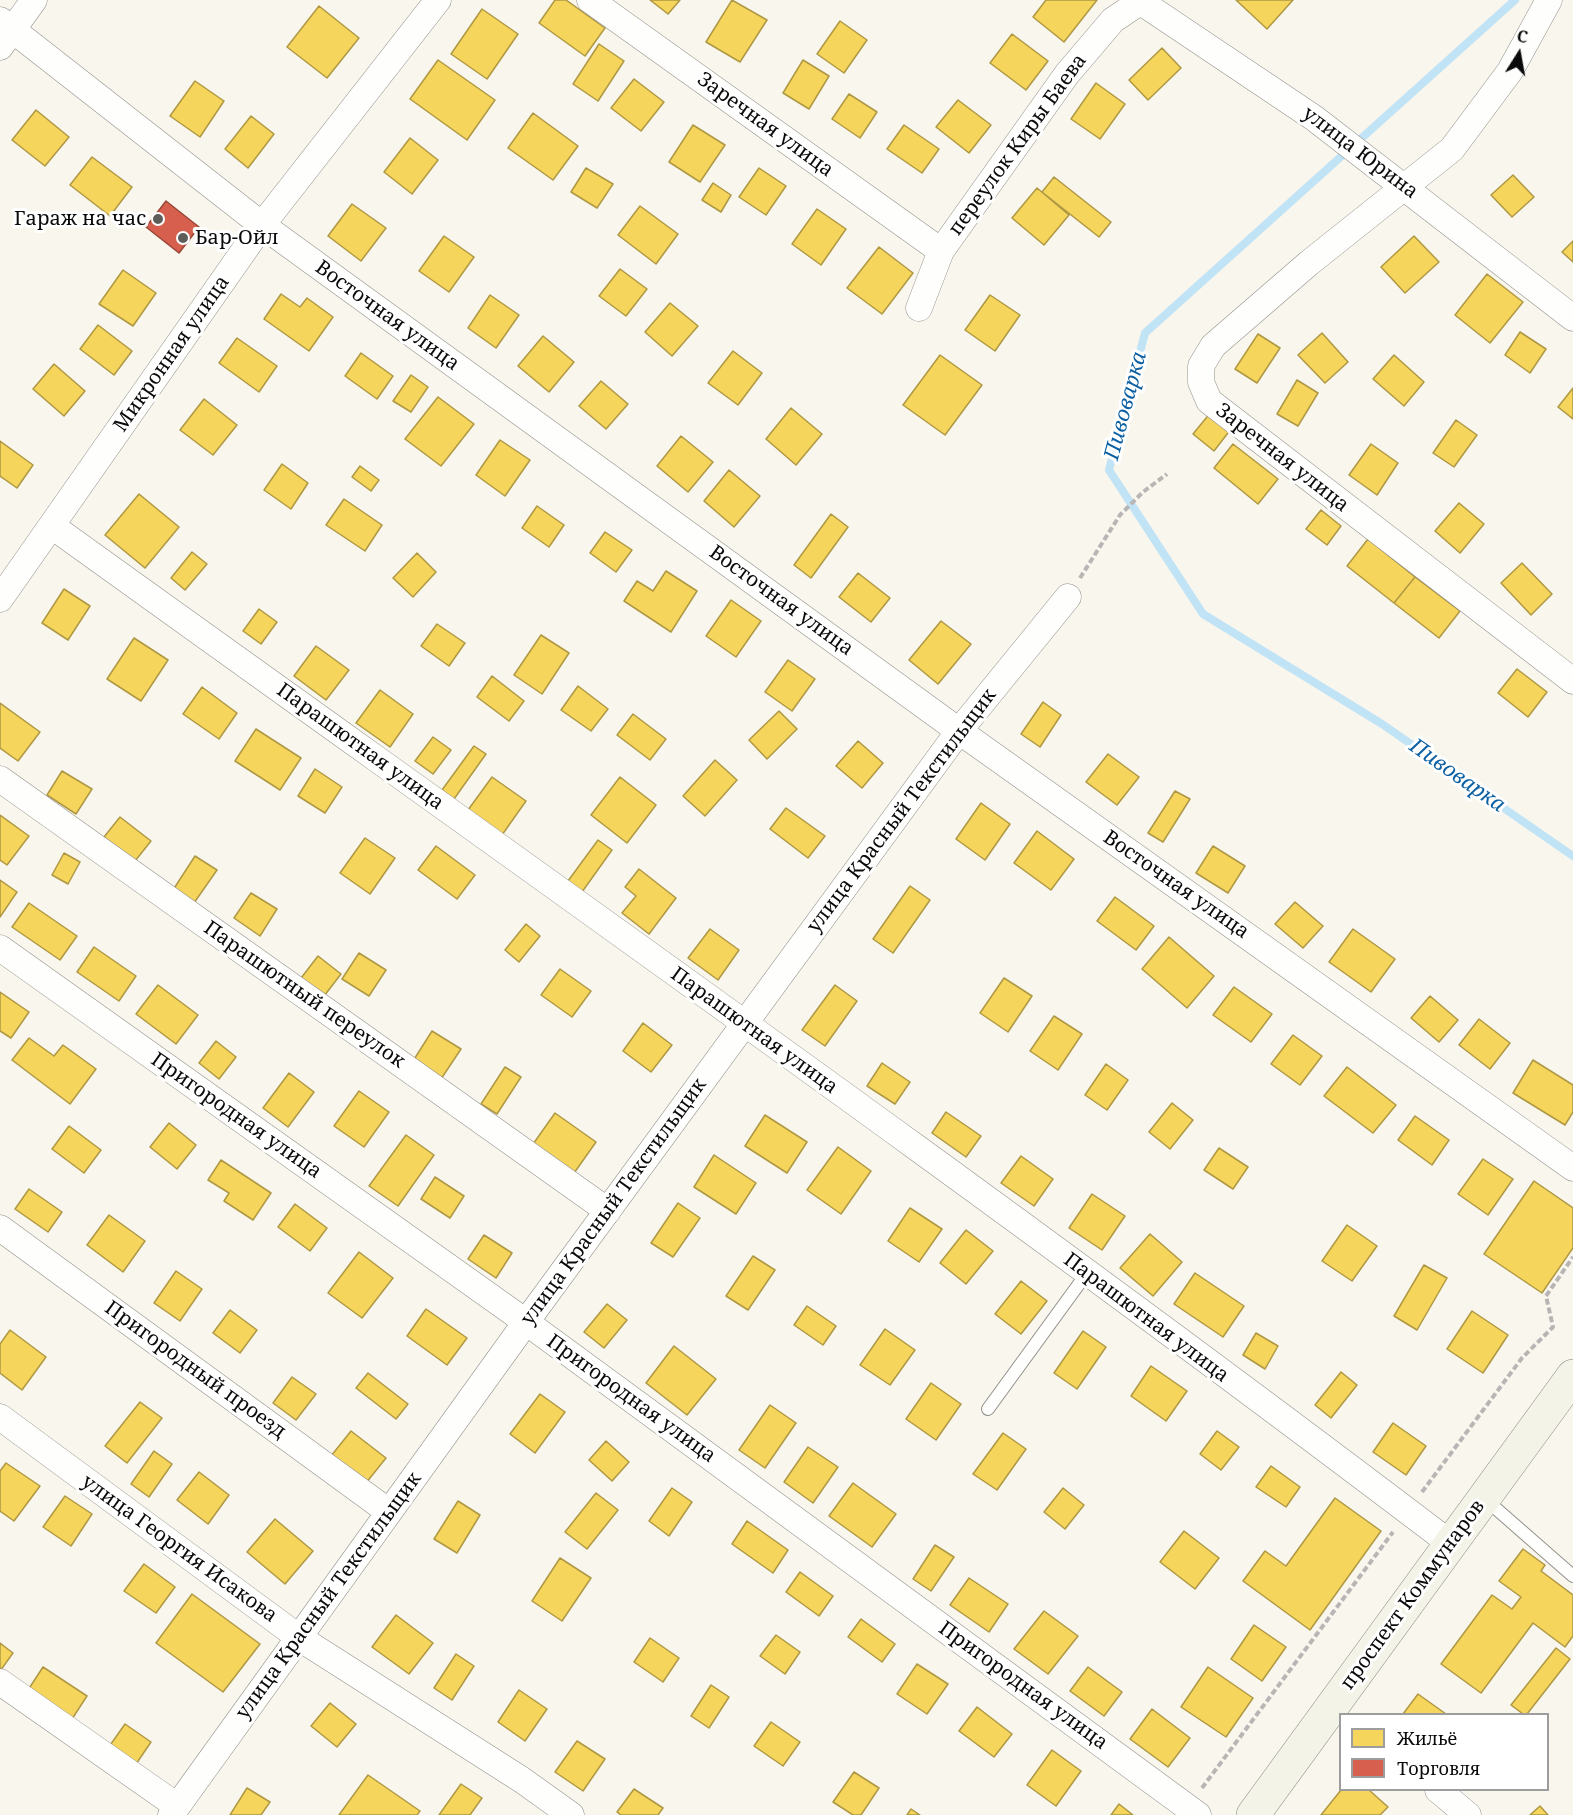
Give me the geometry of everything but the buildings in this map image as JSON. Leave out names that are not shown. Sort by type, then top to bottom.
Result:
[{"type":"street","points":[[4,32],[34,0]]},
{"type":"street","name":"Микронная улица","points":[[0,599],[262,225],[438,0]]},
{"type":"street","name":"Заречная улица","points":[[590,0],[941,251]]},
{"type":"street","name":"переулок Киры Баева","points":[[919,308],[941,251],[1067,74],[1113,20],[1140,0]]},
{"type":"street","name":"улица Юрина","points":[[1140,0],[1314,117],[1573,318]]},
{"type":"street","points":[[1398,182],[1452,149],[1510,71],[1549,0]]},
{"type":"street","name":"Восточная улица","points":[[4,32],[262,225],[959,731],[1573,1168]]},
{"type":"street","name":"Заречная улица","points":[[1398,182],[1213,346],[1201,366],[1201,382],[1209,401],[1573,681]]},
{"type":"street","name":"Парашютная улица","points":[[52,526],[744,1024],[1087,1274],[1451,1544]]},
{"type":"street","name":"улица Красный Текстильщик","points":[[174,1811],[301,1639],[526,1322],[959,731],[1068,597]]},
{"type":"street","name":"Парашютный переулок","points":[[0,779],[608,1211]]},
{"type":"street","name":"Пригородная улица","points":[[0,948],[526,1322],[1193,1811]]},
{"type":"street","name":"Пригородный проезд","points":[[0,1228],[389,1512]]},
{"type":"street","name":"проспект Коммунаров","points":[[1253,1815],[1342,1708],[1451,1544],[1573,1376]]},
{"type":"street","name":"улица Георгия Исакова","points":[[0,1417],[301,1639],[522,1780],[571,1815]]},
{"type":"street","points":[[0,1682],[174,1811]]},
{"type":"street","points":[[1439,1791],[1468,1815]]},
{"type":"lane","points":[[988,1409],[1087,1274]]},
{"type":"lane","points":[[1484,1498],[1573,1576]]},
{"type":"path","points":[[1068,597],[1120,515],[1143,492],[1167,474]]},
{"type":"path","points":[[1193,1811],[1522,1358],[1553,1328],[1546,1296],[1573,1257]]},
{"type":"waterway","name":"Пивоварка","points":[[1515,0],[1145,333],[1109,470],[1203,614],[1382,724],[1573,856]]},
{"type":"place","name":"Гараж на час","points":[[158,219]]},
{"type":"place","name":"Бар-Ойл","points":[[183,238]]}]
